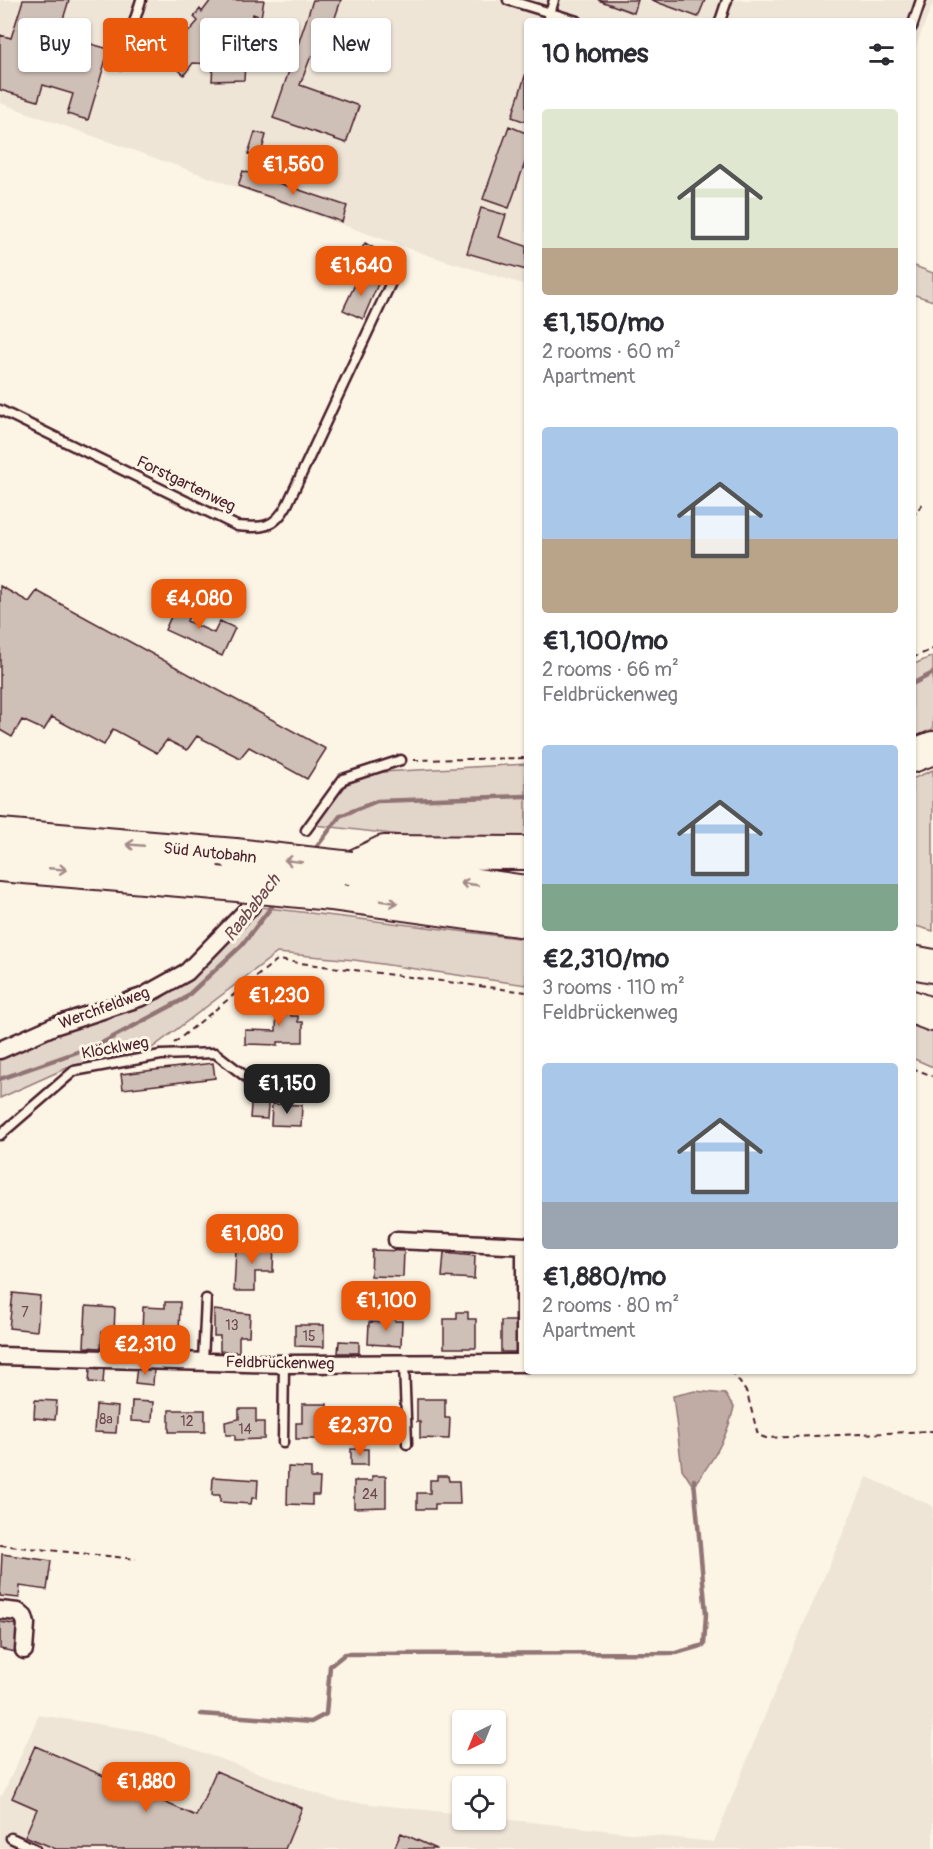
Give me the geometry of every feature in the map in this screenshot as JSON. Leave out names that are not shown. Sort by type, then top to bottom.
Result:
[{"type":"highway","points":[[916,754],[933,748]]},
{"type":"highway","name":"Süd Autobahn","points":[[0,836],[235,855],[524,892]]},
{"type":"highway","points":[[351,868],[384,852],[524,853]]},
{"type":"highway","name":"Süd Autobahn","points":[[0,865],[331,894],[524,921]]},
{"type":"highway","points":[[916,963],[933,966]]},
{"type":"highway","points":[[916,992],[933,995]]},
{"type":"highway","points":[[916,1009],[933,1015]]},
{"type":"street","name":"Werchfeldweg","points":[[0,1050],[54,1026],[142,997],[187,972],[251,906]]},
{"type":"street","name":"Feldbrückenweg","points":[[397,1240],[524,1246]]},
{"type":"street","name":"Feldbrückenweg","points":[[0,1356],[284,1364],[524,1363]]},
{"type":"street","points":[[0,1610],[18,1612],[24,1617],[24,1650]]},
{"type":"lane","points":[[135,18],[141,0]]},
{"type":"lane","points":[[508,0],[550,17],[554,0]]},
{"type":"lane","points":[[721,18],[727,0]]},
{"type":"lane","points":[[915,18],[921,0]]},
{"type":"lane","name":"Forstgartenweg","points":[[0,410],[237,525],[270,525],[280,518],[287,505],[395,273]]},
{"type":"lane","points":[[306,830],[343,779],[401,760]]},
{"type":"lane","name":"Klöcklweg","points":[[0,1136],[74,1071],[160,1055],[215,1053],[250,1080]]},
{"type":"lane","points":[[203,1361],[206,1299]]},
{"type":"lane","points":[[283,1443],[284,1364]]},
{"type":"lane","points":[[405,1364],[407,1444]]},
{"type":"lane","points":[[11,1838],[35,1849]]},
{"type":"path","points":[[916,512],[925,501]]},
{"type":"path","points":[[916,656],[933,649]]},
{"type":"path","points":[[401,760],[524,758]]},
{"type":"path","points":[[160,1055],[277,960],[524,992]]},
{"type":"path","points":[[916,1070],[933,1076]]},
{"type":"path","points":[[734,1374],[747,1394],[758,1435],[766,1437],[933,1431]]},
{"type":"path","points":[[0,1545],[136,1559]]},
{"type":"shaded area","points":[[0,0],[933,0],[916,46],[916,18],[524,18],[524,284],[433,257],[0,103]]},
{"type":"shaded area","points":[[916,267],[933,273],[933,301],[916,295]]},
{"type":"shaded area","points":[[933,656],[933,729],[916,736],[916,663]]},
{"type":"shaded area","points":[[524,764],[524,843],[453,841],[314,825],[347,784],[381,772]]},
{"type":"shaded area","points":[[933,770],[933,931],[916,926],[916,777]]},
{"type":"shaded area","points":[[260,907],[524,939],[524,985],[354,960],[277,953],[152,1048],[71,1066],[0,1098],[0,1056],[62,1027],[160,999],[185,981]]},
{"type":"shaded area","points":[[916,1023],[933,1029],[933,1067],[916,1060]]},
{"type":"shaded area","points":[[695,1391],[725,1394],[734,1407],[718,1449],[693,1486],[682,1469],[673,1396]]},
{"type":"shaded area","points":[[867,1477],[933,1506],[933,1849],[0,1849],[0,1795],[2,1796],[39,1715],[143,1731],[335,1800],[452,1813],[452,1830],[506,1830],[506,1819],[714,1842],[774,1693]]},
{"type":"building","points":[[23,0],[69,0],[63,18],[18,18],[18,72],[91,72],[91,44],[103,47],[103,69],[88,120],[67,114],[73,94],[43,85],[38,101],[0,90],[0,35],[11,38]]},
{"type":"building","points":[[211,0],[264,0],[261,17],[253,14],[252,18],[200,18],[200,63],[193,63],[188,70],[188,33],[198,21],[194,17],[200,9],[202,12]]},
{"type":"building","points":[[313,0],[341,0],[335,18],[311,18],[311,56],[300,85],[359,106],[346,143],[273,118],[289,72],[299,72],[299,41]]},
{"type":"building","points":[[598,0],[638,0],[634,13]]},
{"type":"building","points":[[651,0],[705,0],[698,17]]},
{"type":"building","points":[[213,72],[244,72],[244,80],[212,81]]},
{"type":"building","points":[[524,79],[524,121],[512,117]]},
{"type":"building","points":[[509,126],[524,132],[524,166],[509,208],[483,199]]},
{"type":"building","points":[[255,132],[266,135],[260,157],[248,154]]},
{"type":"building","points":[[243,171],[347,206],[342,222],[238,186]]},
{"type":"building","points":[[481,208],[506,215],[499,237],[524,245],[524,269],[467,253]]},
{"type":"building","points":[[365,243],[379,251],[368,270],[354,262]]},
{"type":"building","points":[[359,276],[378,284],[363,319],[343,310]]},
{"type":"building","points":[[0,586],[29,602],[37,591],[326,749],[307,779],[249,747],[240,758],[197,736],[187,750],[167,740],[157,753],[113,729],[104,745],[52,717],[44,730],[22,720],[12,737],[0,730]]},
{"type":"building","points":[[179,599],[193,606],[187,621],[214,633],[220,621],[235,628],[222,656],[165,630]]},
{"type":"building","points":[[277,996],[292,996],[291,1016],[298,1016],[298,1022],[303,1022],[303,1042],[278,1042],[278,1045],[245,1044],[245,1030],[276,1031]]},
{"type":"building","points":[[213,1063],[215,1078],[123,1089],[121,1074]]},
{"type":"building","points":[[252,1092],[269,1093],[267,1119],[250,1118]]},
{"type":"building","points":[[272,1104],[302,1105],[301,1126],[271,1125]]},
{"type":"building","points":[[253,1243],[274,1244],[273,1272],[255,1272],[255,1291],[234,1291],[236,1249],[253,1249]]},
{"type":"building","points":[[372,1250],[404,1251],[403,1277],[371,1276]]},
{"type":"building","points":[[444,1253],[475,1256],[474,1279],[442,1277]]},
{"type":"building","points":[[13,1293],[40,1296],[37,1331],[9,1328]]},
{"type":"building","points":[[165,1302],[180,1302],[179,1334],[142,1332],[143,1307],[165,1308]]},
{"type":"building","points":[[86,1306],[115,1308],[114,1333],[102,1332],[101,1348],[84,1347]]},
{"type":"building","points":[[214,1310],[250,1314],[249,1336],[239,1336],[239,1352],[220,1351],[220,1336],[214,1336]]},
{"type":"building","points":[[385,1312],[395,1313],[395,1321],[402,1321],[401,1346],[368,1344],[369,1322],[384,1323]]},
{"type":"building","points":[[457,1312],[468,1312],[468,1319],[476,1319],[476,1348],[444,1348],[444,1319],[457,1319]]},
{"type":"building","points":[[501,1321],[516,1321],[516,1352],[501,1352]]},
{"type":"building","points":[[295,1325],[324,1325],[324,1347],[295,1346]]},
{"type":"building","points":[[339,1341],[359,1342],[359,1353],[338,1353]]},
{"type":"building","points":[[137,1367],[154,1368],[153,1385],[135,1383]]},
{"type":"building","points":[[90,1368],[104,1369],[103,1383],[89,1382]]},
{"type":"building","points":[[417,1399],[445,1399],[445,1418],[450,1418],[449,1439],[420,1438]]},
{"type":"building","points":[[35,1400],[57,1401],[55,1420],[34,1418]]},
{"type":"building","points":[[132,1401],[153,1402],[152,1422],[131,1421]]},
{"type":"building","points":[[302,1404],[327,1404],[327,1439],[296,1439],[296,1423],[302,1423]]},
{"type":"building","points":[[96,1405],[118,1407],[116,1433],[94,1432]]},
{"type":"building","points":[[239,1409],[256,1409],[256,1422],[264,1422],[264,1439],[235,1440],[235,1435],[226,1435],[225,1422],[239,1419]]},
{"type":"building","points":[[169,1410],[205,1410],[205,1432],[169,1432]]},
{"type":"building","points":[[378,1411],[379,1416],[387,1416],[387,1433],[380,1434],[380,1440],[352,1441],[351,1427],[345,1427],[345,1412]]},
{"type":"building","points":[[351,1449],[368,1449],[368,1465],[351,1465]]},
{"type":"building","points":[[288,1467],[311,1468],[311,1478],[320,1478],[319,1495],[312,1495],[312,1505],[287,1504]]},
{"type":"building","points":[[372,1476],[386,1476],[386,1507],[354,1508],[354,1481],[372,1481]]},
{"type":"building","points":[[437,1476],[448,1476],[449,1481],[459,1481],[460,1504],[435,1504],[435,1509],[417,1509],[417,1493],[430,1493],[430,1480],[437,1480]]},
{"type":"building","points":[[213,1477],[258,1480],[257,1498],[252,1498],[251,1504],[220,1502],[220,1495],[212,1495]]},
{"type":"building","points":[[2,1554],[51,1561],[47,1590],[20,1586],[19,1598],[0,1596]]},
{"type":"building","points":[[0,1622],[20,1625],[16,1652],[0,1649]]},
{"type":"building","points":[[35,1746],[196,1816],[216,1771],[302,1808],[285,1849],[56,1849],[25,1836],[37,1809],[12,1798]]},
{"type":"building","points":[[401,1833],[437,1849],[394,1849]]},
{"type":"waterway","name":"Raababach","points":[[916,682],[933,673]]},
{"type":"waterway","name":"Raababach","points":[[312,853],[340,816],[377,801],[524,796]]},
{"type":"waterway","name":"Raababach","points":[[0,1079],[100,1044],[184,999],[242,945],[276,901]]},
{"type":"waterway","points":[[201,1714],[311,1722],[326,1714],[330,1666],[345,1654],[676,1653],[704,1645],[706,1614],[694,1480]]}]
